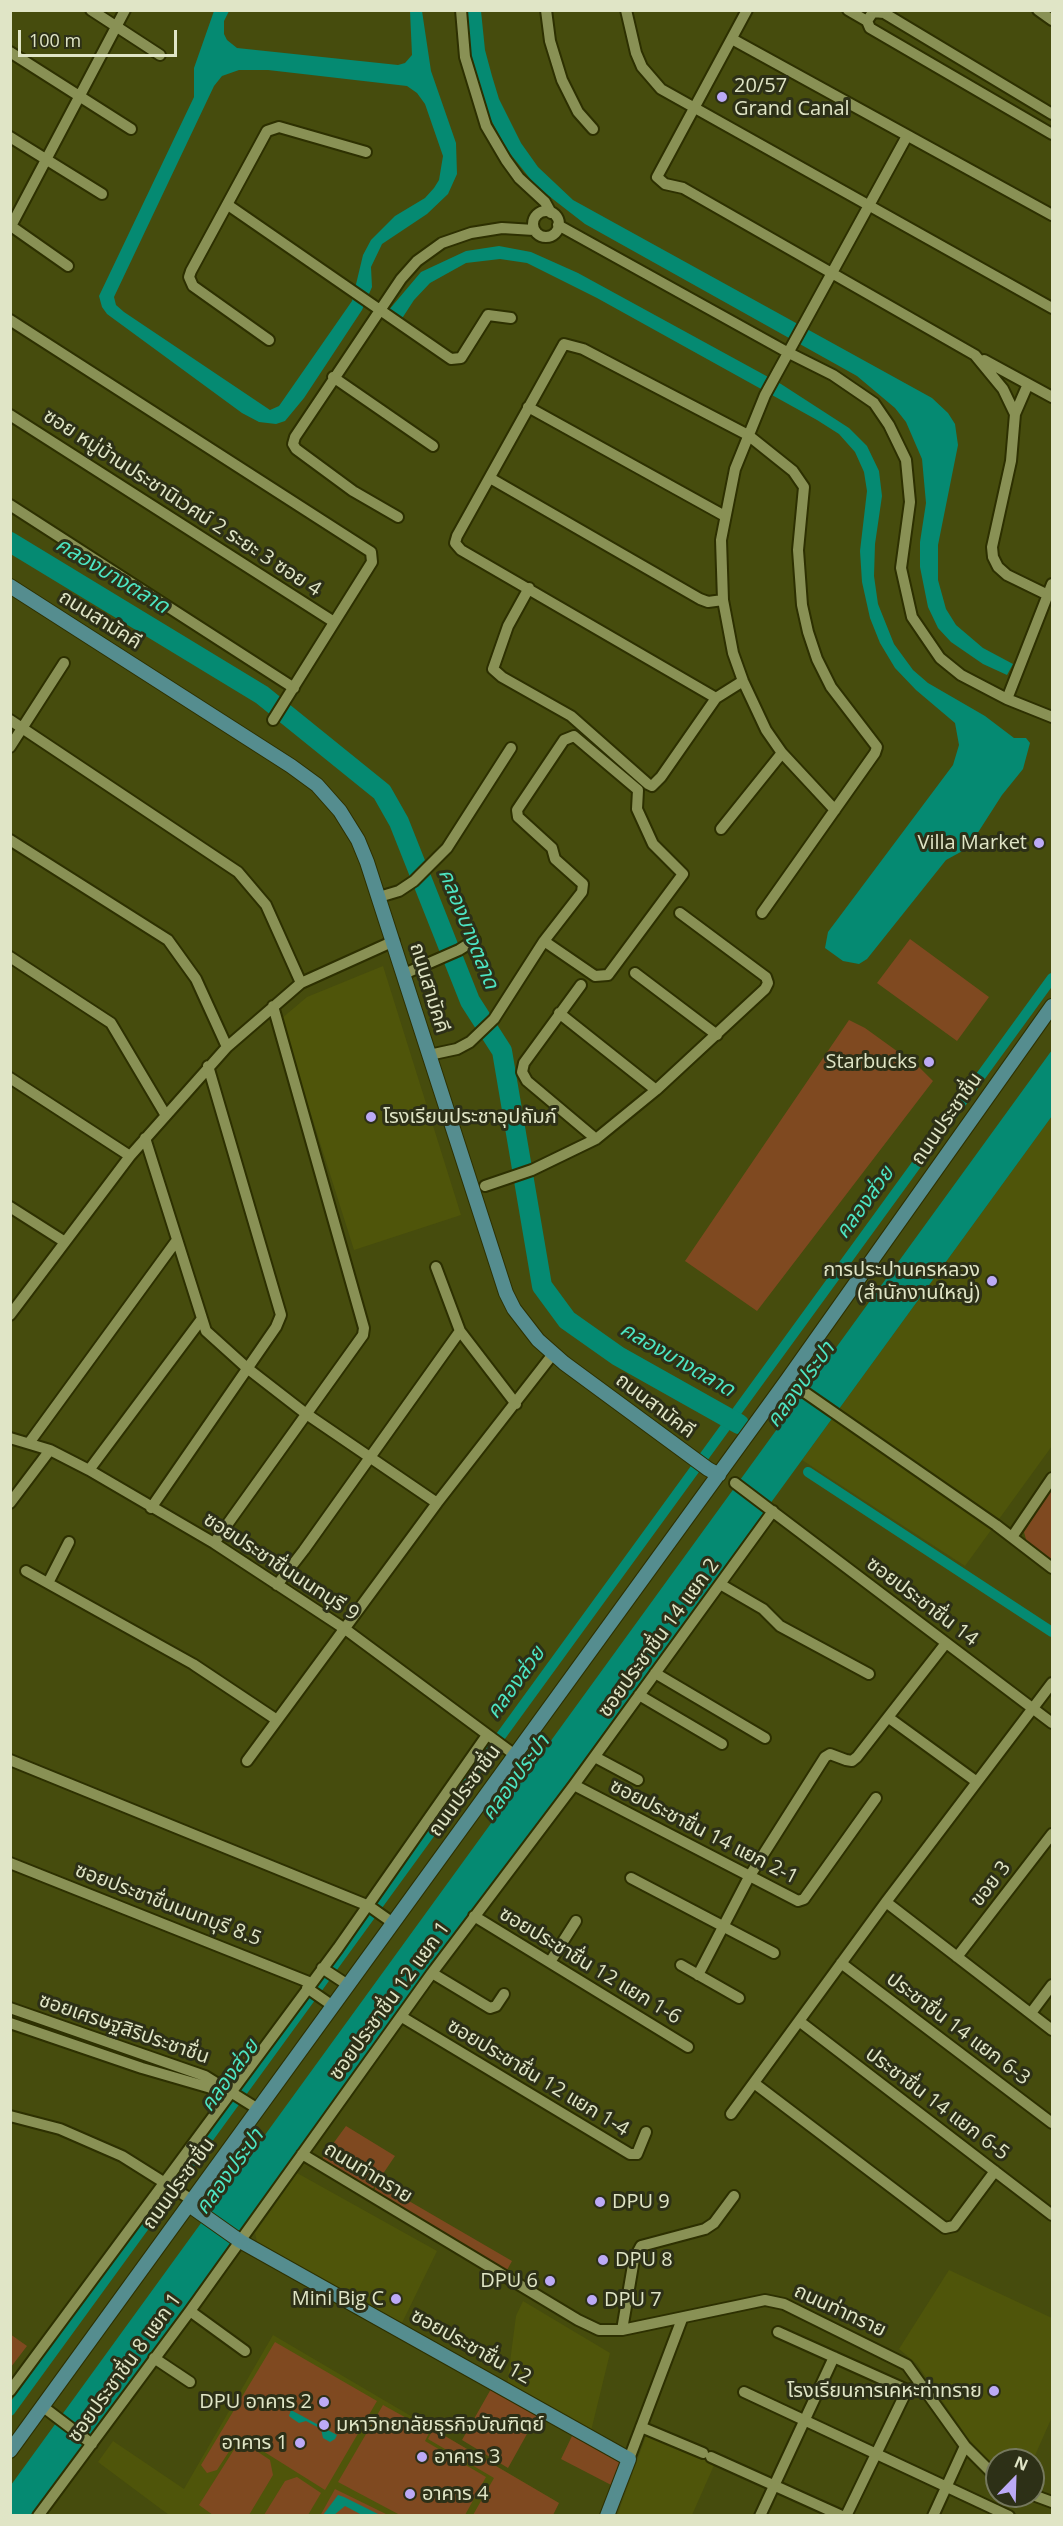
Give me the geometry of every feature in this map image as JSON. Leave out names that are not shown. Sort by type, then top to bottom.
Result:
[{"type":"main road","name":"ถนนสามัคคี","points":[[10,586],[258,743],[317,785],[340,812],[358,840],[379,897],[506,1293],[524,1324],[553,1354],[713,1472]]},
{"type":"main road","name":"ถนนประชาชื่น","points":[[10,2451],[193,2206],[342,1981],[713,1472],[793,1384],[1053,1006]]},
{"type":"main road","name":"ซอยประชาชื่น 12","points":[[193,2206],[238,2241],[629,2459]]},
{"type":"main road","points":[[607,2516],[629,2459]]},
{"type":"street","points":[[91,10],[160,55]]},
{"type":"street","points":[[68,266],[11,227],[125,10]]},
{"type":"street","points":[[461,10],[465,57],[486,126],[506,160],[545,202],[558,225],[857,389],[874,403],[889,425],[906,460],[909,479],[909,511],[901,568],[912,617],[928,643],[948,666],[978,686],[1053,717]]},
{"type":"street","points":[[546,10],[550,41],[558,70],[570,98],[593,129]]},
{"type":"street","points":[[626,10],[631,38],[642,67],[661,89],[694,105],[1053,308]]},
{"type":"street","points":[[747,10],[657,177],[665,184],[682,188],[1053,397]]},
{"type":"street","points":[[848,10],[867,21],[870,28],[1053,134]]},
{"type":"street","points":[[1038,10],[1053,20]]},
{"type":"street","points":[[867,21],[873,12],[884,13],[1053,114]]},
{"type":"street","points":[[732,39],[1053,215]]},
{"type":"street","points":[[10,52],[131,129]]},
{"type":"street","points":[[983,94],[992,79]]},
{"type":"street","points":[[269,340],[190,282],[190,271],[228,205],[264,135],[271,129],[279,127],[366,152]]},
{"type":"street","points":[[835,810],[782,753],[766,730],[743,681],[733,653],[723,600],[721,540],[735,469],[765,395],[907,136]]},
{"type":"street","points":[[10,137],[102,194]]},
{"type":"street","points":[[228,205],[455,360],[461,358],[488,315],[511,318]]},
{"type":"street","points":[[534,230],[534,218],[539,213],[551,213]]},
{"type":"street","points":[[398,517],[353,491],[293,444],[295,437],[333,377],[417,261],[441,243],[486,229],[534,230],[541,236],[550,236],[558,225]]},
{"type":"street","points":[[10,320],[371,552],[372,562],[273,720]]},
{"type":"street","points":[[716,698],[461,550],[455,543],[564,344],[583,350],[748,435],[793,471],[804,487],[798,561],[802,605],[808,632],[817,659],[831,687],[877,747],[762,913]]},
{"type":"street","points":[[975,355],[1003,388],[1015,414]]},
{"type":"street","points":[[333,377],[432,446]]},
{"type":"street","points":[[1028,384],[1015,414],[1011,461],[992,547],[993,558],[998,567],[1007,575],[1048,595]]},
{"type":"street","points":[[528,407],[725,516]]},
{"type":"street","name":"ซอย หมู่บ้านประชานิเวศน์ 2 ระยะ 3 ซอย 4","points":[[10,414],[334,622]]},
{"type":"street","points":[[489,478],[700,599],[708,602],[723,600]]},
{"type":"street","points":[[10,505],[294,688]]},
{"type":"street","points":[[1007,699],[1053,584]]},
{"type":"street","points":[[529,588],[508,626],[493,669],[502,677],[571,716],[652,786],[662,777],[716,698],[743,681]]},
{"type":"street","points":[[10,747],[64,663]]},
{"type":"street","points":[[10,720],[238,872],[266,905],[301,983]]},
{"type":"street","points":[[429,1054],[457,1048],[470,1042],[494,1019],[544,941],[582,892],[583,884],[555,860],[552,848],[518,817],[517,810],[564,740],[574,736],[638,790],[637,810],[653,844],[683,874],[608,975],[595,976],[544,941]]},
{"type":"street","points":[[379,897],[399,891],[428,869],[447,848],[511,748]]},
{"type":"street","points":[[721,829],[782,753]]},
{"type":"street","points":[[10,840],[168,940],[196,979],[227,1047]]},
{"type":"street","points":[[485,1186],[532,1170],[596,1139],[657,1090],[765,989],[768,983],[766,977],[680,913]]},
{"type":"street","points":[[404,974],[437,961],[475,940]]},
{"type":"street","points":[[10,1315],[130,1156],[227,1047],[301,983],[394,941]]},
{"type":"street","points":[[10,957],[111,1023],[165,1114]]},
{"type":"street","points":[[635,973],[717,1035]]},
{"type":"street","points":[[581,985],[524,1063],[522,1072],[527,1081],[596,1139]]},
{"type":"street","points":[[214,1543],[363,1335],[364,1328],[273,1006]]},
{"type":"street","points":[[559,1013],[657,1090]]},
{"type":"street","points":[[151,1508],[276,1327],[281,1315],[208,1066]]},
{"type":"street","points":[[10,1078],[130,1156]]},
{"type":"street","points":[[145,1138],[206,1331],[247,1368],[305,1413],[437,1503]]},
{"type":"street","points":[[10,1207],[65,1242]]},
{"type":"street","points":[[29,1443],[177,1239]]},
{"type":"street","points":[[436,1267],[460,1331],[516,1404]]},
{"type":"street","points":[[89,1470],[201,1320]]},
{"type":"street","points":[[277,1585],[460,1331]]},
{"type":"street","points":[[247,1761],[437,1503],[553,1354]]},
{"type":"street","points":[[793,1384],[1053,1568]]},
{"type":"street","name":"ซอยประชาชื่นนนทบุรี 9","points":[[10,1438],[50,1450],[89,1470],[214,1543],[345,1629],[510,1752]]},
{"type":"street","points":[[10,1503],[50,1450]]},
{"type":"street","points":[[1012,1537],[1053,1478]]},
{"type":"street","name":"ซอยประชาชื่น 14","points":[[735,1483],[1053,1724]]},
{"type":"street","name":"ซอยประชาชื่น 14 แยก 2","points":[[574,1785],[771,1510]]},
{"type":"street","points":[[48,1583],[69,1542]]},
{"type":"street","points":[[26,1571],[193,1664],[277,1720]]},
{"type":"street","points":[[720,1584],[763,1609],[780,1626],[870,1674]]},
{"type":"street","points":[[698,1975],[749,1877],[825,1758],[830,1754],[836,1754],[852,1761],[889,1718],[946,1643]]},
{"type":"street","points":[[655,1673],[765,1738]]},
{"type":"street","points":[[731,2114],[886,1902],[1053,1683]]},
{"type":"street","points":[[639,1695],[722,1744]]},
{"type":"street","points":[[889,1718],[977,1782]]},
{"type":"street","points":[[10,2391],[167,2183],[229,2090],[324,1969],[489,1737]]},
{"type":"street","points":[[595,1757],[638,1780]]},
{"type":"street","points":[[10,1760],[368,1905],[388,1920]]},
{"type":"street","name":"ซอยประชาชื่น 14 แยก 2-1","points":[[574,1785],[792,1899],[804,1899],[876,1798]]},
{"type":"street","name":"ซอยประชาชื่น 12 แยก 1","points":[[238,2241],[402,2018],[432,1973],[574,1785]]},
{"type":"street","name":"ขอย 3","points":[[957,1957],[1053,1834]]},
{"type":"street","name":"ซอยประชาชื่นนนทบุรี 8.5","points":[[10,1863],[309,1987],[328,2002]]},
{"type":"street","points":[[631,1878],[723,1924],[774,1953]]},
{"type":"street","points":[[886,1902],[1053,2030]]},
{"type":"street","name":"ซอยประชาชื่น 12 แยก 1-6","points":[[474,1917],[688,2047]]},
{"type":"street","points":[[550,1962],[576,1921]]},
{"type":"street","name":"ประชาชื่น 14 แยก 6-3","points":[[841,1963],[1053,2123]]},
{"type":"street","points":[[681,1965],[739,1998]]},
{"type":"street","points":[[324,1969],[342,1981]]},
{"type":"street","points":[[432,1973],[490,2008],[496,2006],[504,1994]]},
{"type":"street","points":[[1031,2013],[1053,1985]]},
{"type":"street","name":"ซอยเศรษฐสิริประชาชื่น","points":[[10,2008],[205,2076],[258,2109]]},
{"type":"street","name":"ซอยประชาชื่น 12 แยก 1-4","points":[[402,2018],[630,2154],[637,2154],[646,2132]]},
{"type":"street","name":"ประชาชื่น 14 แยก 6-5","points":[[799,2021],[1053,2216]]},
{"type":"street","name":"ซอยเศรษฐสิริประชาชื่น","points":[[10,2023],[142,2068],[211,2088],[229,2090]]},
{"type":"street","points":[[754,2083],[945,2228],[954,2226],[995,2172]]},
{"type":"street","points":[[10,2116],[60,2128],[122,2156],[167,2183],[193,2206]]},
{"type":"street","name":"ถนนท่าทราย","points":[[302,2154],[578,2320],[599,2330],[622,2330],[758,2301],[784,2304],[895,2358],[914,2372],[965,2446],[985,2466]]},
{"type":"street","points":[[622,2330],[634,2259],[641,2246],[705,2229],[714,2223],[734,2196]]},
{"type":"street","name":"ซอยประชาชื่น 8 แยก 1","points":[[38,2516],[190,2311],[238,2241]]},
{"type":"street","points":[[190,2311],[245,2351]]},
{"type":"street","points":[[629,2459],[682,2319]]},
{"type":"street","points":[[778,2332],[907,2390],[924,2386]]},
{"type":"street","points":[[760,2516],[834,2357]]},
{"type":"street","points":[[154,2358],[190,2382]]},
{"type":"street","points":[[641,2427],[844,2516],[907,2390]]},
{"type":"street","points":[[744,2392],[1009,2516]]},
{"type":"street","points":[[42,2406],[91,2443]]},
{"type":"street","points":[[933,2516],[965,2446]]},
{"type":"shaded area","points":[[910,939],[989,997],[957,1041],[877,983]]},
{"type":"shaded area","name":"โรงเรียนประชาอุปถัมภ์","points":[[383,966],[461,1215],[354,1250],[281,1019],[307,997]]},
{"type":"shaded area","points":[[849,1020],[865,1028],[919,1067],[933,1081],[757,1311],[685,1261]]},
{"type":"shaded area","name":"การประปานครหลวง (สำนักงานใหญ่)","points":[[1052,1116],[1052,1446],[965,1566],[802,1460]]},
{"type":"shaded area","points":[[1052,1488],[1052,1561],[1027,1543],[1024,1532]]},
{"type":"shaded area","points":[[346,2126],[395,2156],[370,2193],[319,2163]]},
{"type":"shaded area","points":[[297,2173],[437,2251],[401,2325],[258,2246],[255,2233]]},
{"type":"shaded area","points":[[378,2183],[512,2261],[506,2272],[372,2194]]},
{"type":"shaded area","name":"โรงเรียนการเคหะท่าทราย","points":[[949,2270],[1052,2318],[1052,2417],[1038,2448],[985,2448],[985,2460],[917,2364],[899,2349]]},
{"type":"shaded area","name":"มหาวิทยาลัยธุรกิจบัณฑิตย์","points":[[523,2301],[610,2353],[591,2431],[507,2385],[516,2316]]},
{"type":"shaded area","points":[[10,2334],[27,2346],[11,2367],[10,2367]]},
{"type":"shaded area","name":"มหาวิทยาลัยธุรกิจบัณฑิตย์","points":[[273,2335],[559,2503],[552,2516],[169,2515],[98,2462],[113,2441],[184,2489]]},
{"type":"shaded area","points":[[275,2342],[377,2401],[325,2490],[239,2436],[217,2470],[207,2473],[201,2465]]},
{"type":"shaded area","points":[[491,2389],[537,2416],[508,2468],[462,2440]]},
{"type":"shaded area","points":[[383,2405],[430,2431],[425,2441],[486,2477],[465,2515],[400,2515],[338,2482]]},
{"type":"shaded area","points":[[433,2429],[559,2503],[553,2515],[473,2515],[494,2478],[428,2439]]},
{"type":"shaded area","points":[[573,2434],[624,2463],[615,2487],[561,2459]]},
{"type":"shaded area","points":[[646,2436],[715,2463],[692,2515],[617,2516]]},
{"type":"shaded area","points":[[240,2440],[270,2460],[273,2475],[249,2515],[213,2515],[199,2505]]},
{"type":"shaded area","points":[[297,2477],[321,2493],[308,2515],[264,2515],[285,2481]]},
{"type":"shaded area","points":[[335,2489],[388,2515],[320,2516]]},
{"type":"water","points":[[214,11],[229,11],[224,21],[224,34],[227,40],[237,48],[398,65],[405,63],[412,55],[410,11],[422,11],[431,71],[456,143],[457,174],[448,194],[427,214],[382,244],[371,267],[372,287],[362,310],[304,398],[285,421],[276,424],[259,422],[242,413],[107,314],[99,296],[194,97],[194,68]],"holes":[[[239,70],[268,70],[407,86],[417,93],[425,104],[443,156],[439,180],[434,188],[425,198],[395,216],[371,240],[363,255],[352,301],[279,406],[270,410],[124,312],[116,305],[114,297],[214,86],[222,76]]]},
{"type":"water","points":[[467,11],[481,11],[485,50],[492,76],[499,99],[521,143],[538,167],[573,200],[932,398],[948,413],[955,424],[958,445],[938,545],[938,580],[946,609],[956,625],[983,648],[1013,664],[1007,675],[983,664],[951,642],[938,628],[928,607],[920,567],[920,542],[926,503],[922,459],[906,422],[895,408],[857,376],[585,224],[536,186],[508,151],[485,109],[471,63]]},
{"type":"water","points":[[499,246],[531,252],[578,273],[781,384],[849,428],[867,446],[879,471],[882,496],[875,544],[874,576],[878,604],[894,644],[913,670],[928,683],[985,716],[1014,738],[1026,738],[1030,743],[1023,769],[1002,795],[968,848],[946,860],[867,959],[859,964],[843,961],[825,948],[828,932],[953,765],[959,745],[955,723],[916,690],[895,668],[880,643],[870,618],[862,582],[860,551],[867,491],[864,472],[855,452],[839,434],[817,420],[597,298],[527,263],[500,259],[466,263],[430,283],[414,300],[401,320],[388,311],[421,272],[466,251]]},
{"type":"water","points":[[1052,1050],[1052,1116],[35,2515],[11,2516],[11,2485]]},
{"type":"water","points":[[291,2410],[337,2435],[335,2439],[330,2442],[323,2438],[321,2429],[306,2421],[299,2423],[289,2416]]},
{"type":"water","points":[[338,2495],[380,2515],[362,2515],[345,2506],[334,2515],[323,2515]]},
{"type":"waterway","name":"คลองบางตลาด","points":[[10,542],[262,695],[382,792],[399,822],[470,1001],[502,1051],[542,1286],[567,1320],[618,1356],[739,1424]]},
{"type":"waterway","name":"คลองส่วย","points":[[10,2411],[1052,978]]},
{"type":"waterway","name":"คลองบางตลาด","points":[[808,1472],[1052,1632]]},
{"type":"place","name":"20/57 Grand Canal","points":[[722,97]]},
{"type":"place","name":"Villa Market","points":[[1039,843]]},
{"type":"place","name":"Starbucks","points":[[929,1062]]},
{"type":"place","name":"โรงเรียนประชาอุปถัมภ์","points":[[371,1117]]},
{"type":"place","name":"การประปานครหลวง (สำนักงานใหญ่)","points":[[992,1281]]},
{"type":"place","name":"DPU 9","points":[[600,2202]]},
{"type":"place","name":"DPU 8","points":[[603,2260]]},
{"type":"place","name":"DPU 6","points":[[550,2281]]},
{"type":"place","name":"Mini Big C","points":[[396,2299]]},
{"type":"place","name":"DPU 7","points":[[592,2300]]},
{"type":"place","name":"โรงเรียนการเคหะท่าทราย","points":[[994,2391]]},
{"type":"place","name":"DPU อาคาร 2","points":[[324,2402]]},
{"type":"place","name":"มหาวิทยาลัยธุรกิจบัณฑิตย์","points":[[324,2425]]},
{"type":"place","name":"อาคาร 1","points":[[300,2443]]},
{"type":"place","name":"อาคาร 3","points":[[422,2457]]},
{"type":"place","name":"อาคาร 4","points":[[410,2494]]},
{"type":"water label","name":"คลองประปา","points":[[801,1385]]},
{"type":"water label","name":"คลองประปา","points":[[516,1778]]},
{"type":"water label","name":"คลองประปา","points":[[230,2172]]}]
